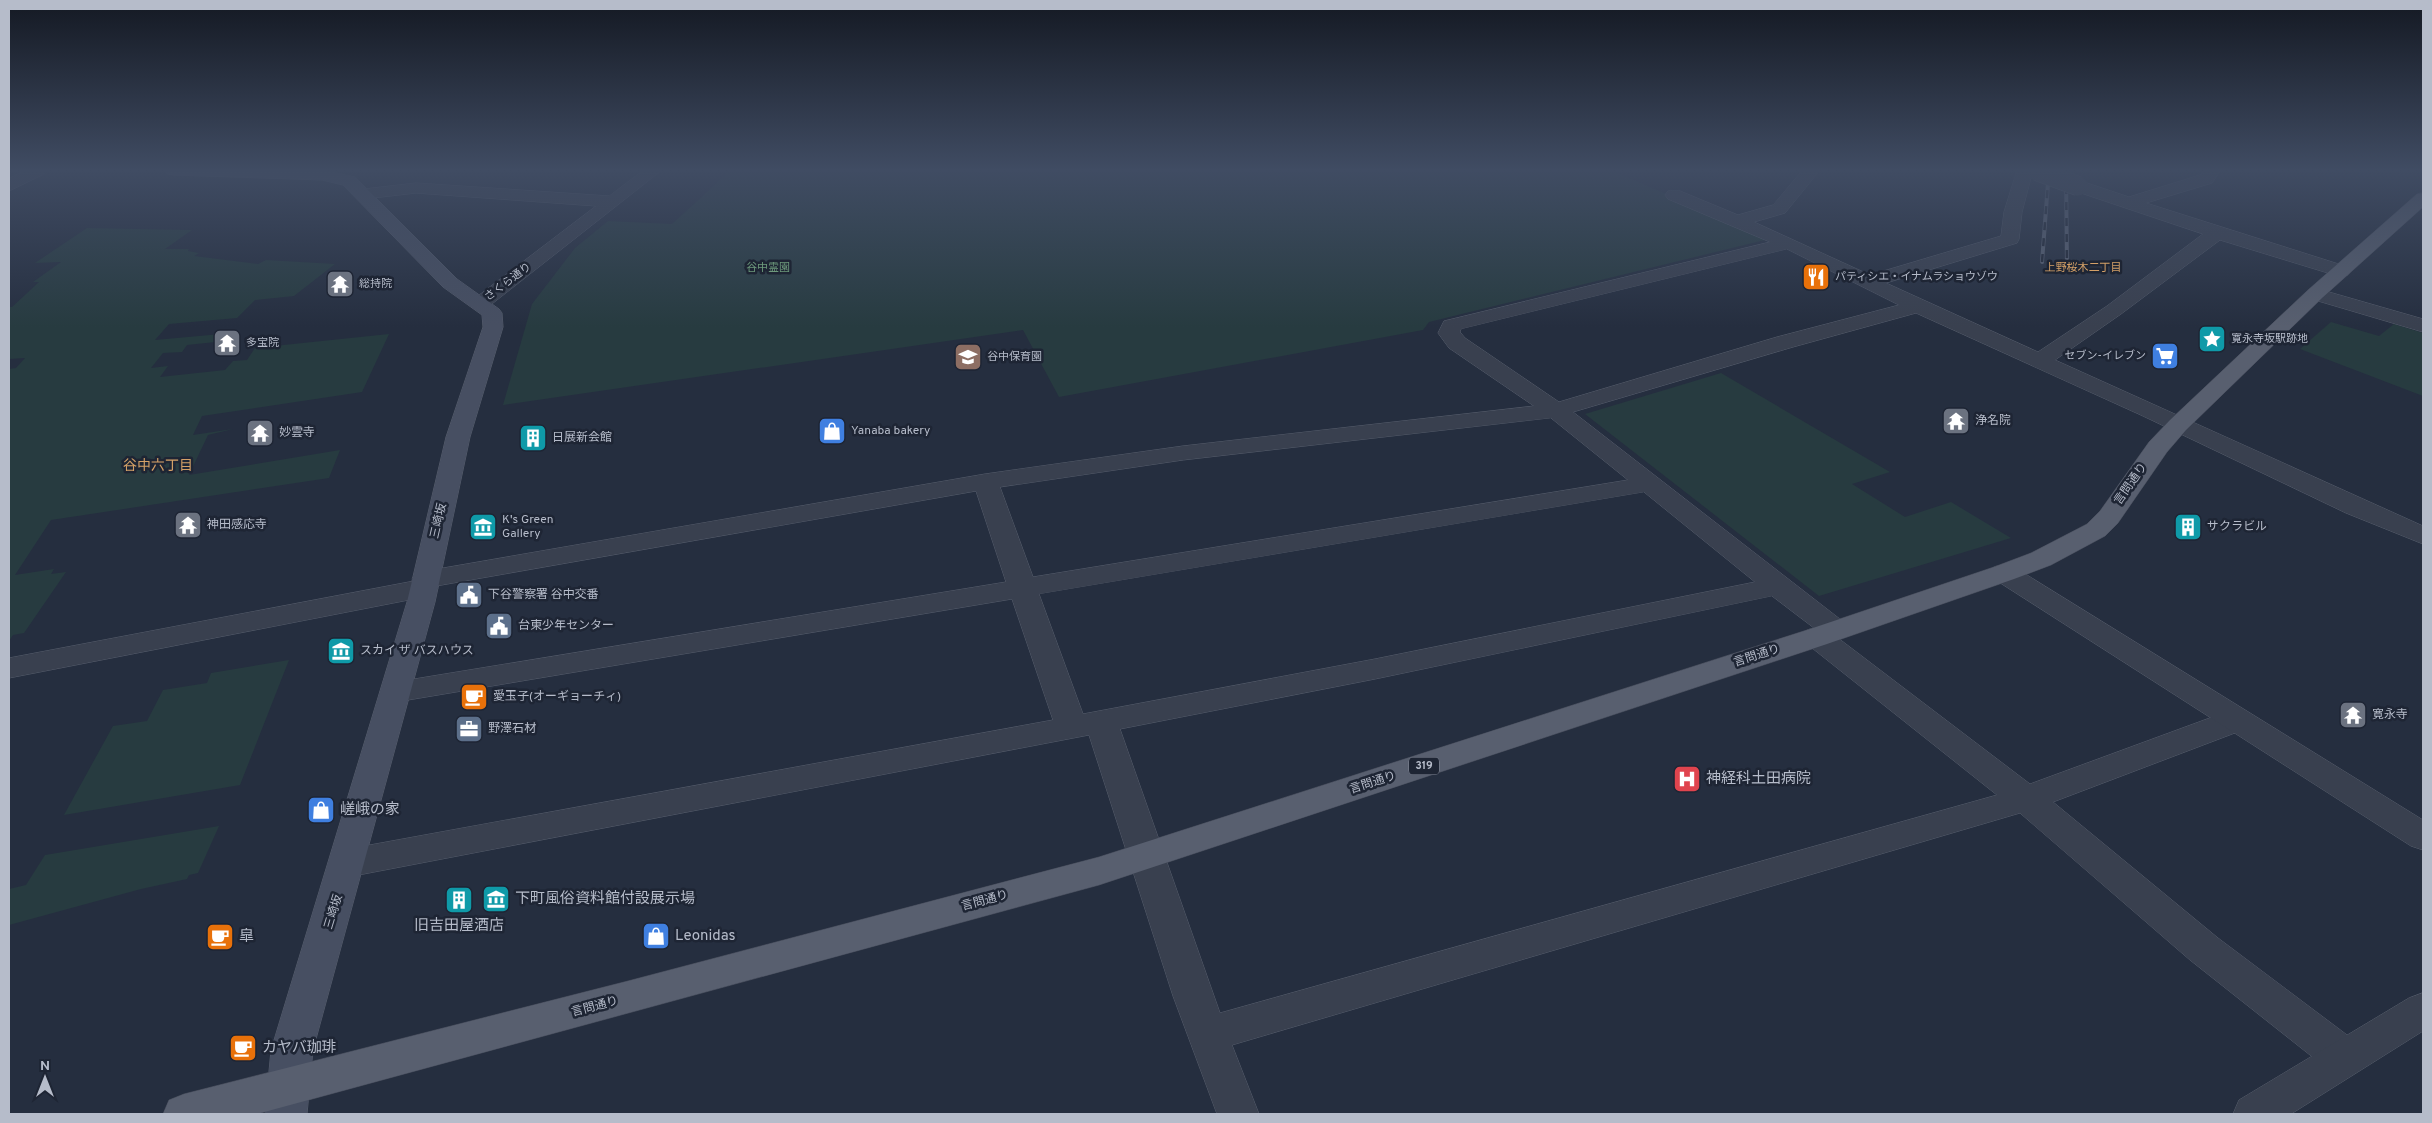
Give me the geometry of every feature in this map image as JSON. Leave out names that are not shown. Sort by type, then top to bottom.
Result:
[{"type":"main road","name":"三崎坂","points":[[287,1101],[292,1050],[348,863],[396,692],[425,584],[458,437],[493,327],[492,313],[481,303],[450,283],[391,222]]},
{"type":"main road","name":"言問通り","points":[[184,1114],[287,1101],[647,993],[1099,870],[1826,633],[2041,559],[2096,530],[2109,517],[2158,447],[2178,425],[2315,294],[2396,222]]},
{"type":"street","name":"さくら通り","points":[[481,303],[586,222]]},
{"type":"street","points":[[1739,222],[1789,243],[1918,306],[2355,507],[2423,536]]},
{"type":"street","points":[[1867,282],[2010,239],[2012,222]]},
{"type":"street","points":[[2189,222],[2341,271]]},
{"type":"street","points":[[2039,361],[2114,310],[2217,232]]},
{"type":"street","points":[[1789,243],[1451,325],[1449,333],[1457,343],[1556,410],[1777,586],[1826,633],[2204,949],[2344,1057]]},
{"type":"street","points":[[2315,294],[2423,326]]},
{"type":"street","points":[[9,668],[425,584],[985,482],[1183,453],[1556,410],[1785,342],[1918,306]]},
{"type":"street","points":[[985,482],[1022,587],[1146,855],[1193,996],[1238,1114]]},
{"type":"street","points":[[396,692],[1649,484]]},
{"type":"street","points":[[2004,573],[2423,837]]},
{"type":"street","points":[[348,863],[1376,669],[1777,586]]},
{"type":"street","points":[[1208,1034],[2026,800],[2237,720]]},
{"type":"street","points":[[2254,1114],[2423,1010]]},
{"type":"green space","name":"谷中霊園","points":[[606,222],[672,224],[674,222],[1731,222],[1769,239],[1429,322],[1423,330],[1059,397],[1023,330],[503,405],[532,304],[575,248]]},
{"type":"green space","points":[[87,228],[192,230],[165,249],[189,249],[188,251],[199,253],[194,256],[258,264],[266,260],[335,264],[294,296],[255,300],[237,318],[169,324],[155,340],[232,333],[225,341],[187,345],[182,352],[163,353],[151,368],[168,366],[160,377],[225,370],[233,361],[247,360],[255,348],[389,334],[362,392],[202,416],[193,435],[233,429],[208,435],[189,475],[340,450],[329,478],[51,520],[15,575],[54,569],[51,574],[66,572],[24,633],[13,635],[9,641],[9,369],[16,368],[25,358],[9,359],[9,307],[12,307],[39,282],[33,282],[61,262],[35,263]]},
{"type":"green space","points":[[2331,322],[2379,336],[2394,324],[2423,333],[2423,396],[2300,349]]},
{"type":"green space","points":[[1721,373],[1890,472],[1852,484],[1905,517],[1951,502],[2011,538],[1819,596],[1585,414]]},
{"type":"green space","points":[[289,660],[240,785],[64,815],[113,726],[147,721],[163,690],[207,683],[211,673]]},
{"type":"green space","points":[[219,826],[198,873],[189,875],[187,879],[141,889],[9,925],[9,889],[26,885],[45,855]]},
{"type":"railway","points":[[2042,262],[2045,222]]},
{"type":"railway","points":[[2067,222],[2067,268]]},
{"type":"place","name":"パティシエ・イナムラショウゾウ","points":[[1816,277]]},
{"type":"place","name":"総持院","points":[[340,284]]},
{"type":"place","name":"寛永寺坂駅跡地","points":[[2212,339]]},
{"type":"place","name":"多宝院","points":[[227,343]]},
{"type":"place","name":"セブン-イレブン","points":[[2165,356]]},
{"type":"place","name":"谷中保育園","points":[[968,357]]},
{"type":"place","name":"浄名院","points":[[1956,421]]},
{"type":"place","name":"Yanaba bakery","points":[[832,431]]},
{"type":"place","name":"妙雲寺","points":[[260,433]]},
{"type":"place","name":"日展新会館","points":[[533,438]]},
{"type":"place","name":"神田感応寺","points":[[188,525]]},
{"type":"place","name":"K's Green Gallery","points":[[483,527]]},
{"type":"place","name":"サクラビル","points":[[2188,527]]},
{"type":"place","name":"下谷警察署 谷中交番","points":[[469,595]]},
{"type":"place","name":"台東少年センター","points":[[499,626]]},
{"type":"place","name":"スカイ ザ バスハウス","points":[[341,651]]},
{"type":"place","name":"愛玉子(オーギョーチィ)","points":[[474,697]]},
{"type":"place","name":"寛永寺","points":[[2353,715]]},
{"type":"place","name":"野澤石材","points":[[469,729]]},
{"type":"place","name":"神経科土田病院","points":[[1687,779]]},
{"type":"place","name":"嵯峨の家","points":[[321,810]]},
{"type":"place","name":"下町風俗資料館付設展示場","points":[[496,899]]},
{"type":"place","name":"旧吉田屋酒店","points":[[459,900]]},
{"type":"place","name":"Leonidas","points":[[656,936]]},
{"type":"place","name":"皐","points":[[220,937]]},
{"type":"place","name":"カヤバ珈琲","points":[[243,1048]]},
{"type":"district","name":"上野桜木二丁目","points":[[2083,268]]},
{"type":"district","name":"谷中六丁目","points":[[158,466]]}]
